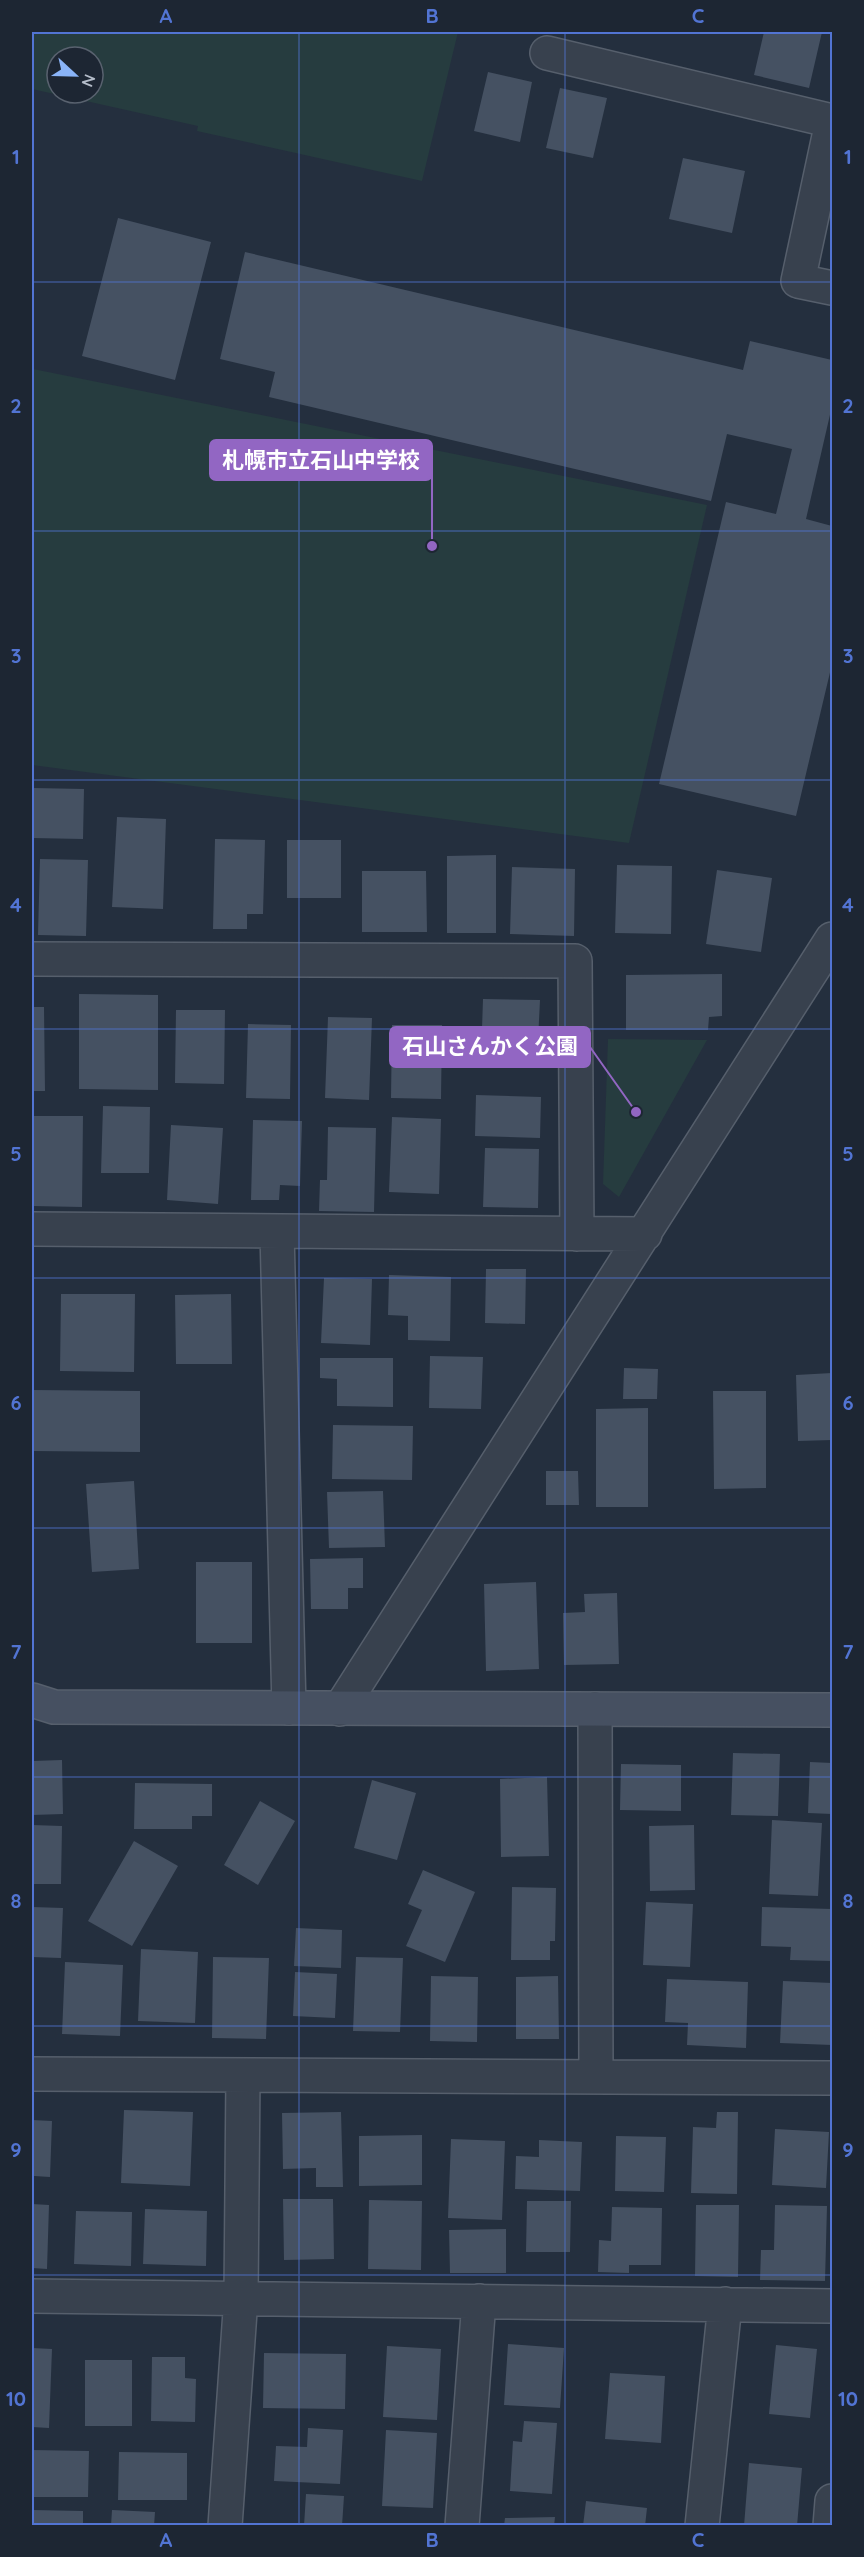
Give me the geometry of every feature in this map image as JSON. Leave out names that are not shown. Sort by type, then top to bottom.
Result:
[{"type":"street","points":[[547,53],[832,122],[798,281],[832,288]]},
{"type":"street","points":[[340,1709],[832,939]]},
{"type":"street","points":[[32,959],[575,961],[577,1234]]},
{"type":"street","points":[[32,1229],[645,1234]]},
{"type":"street","points":[[277,1232],[289,1708]]},
{"type":"street","points":[[32,1700],[54,1707],[832,1710]]},
{"type":"street","points":[[595,1709],[596,2077]]},
{"type":"street","points":[[32,2074],[832,2078]]},
{"type":"street","points":[[225,2526],[241,2297],[243,2075]]},
{"type":"street","points":[[32,2296],[832,2306]]},
{"type":"street","points":[[462,2526],[479,2301]]},
{"type":"street","points":[[702,2526],[725,2304]]},
{"type":"street","points":[[830,2526],[832,2501]]},
{"type":"green space","points":[[32,32],[458,32],[422,181],[197,131],[198,126],[104,105],[105,45],[45,45],[45,92],[32,89]]},
{"type":"green space","points":[[33,369],[707,505],[629,843],[32,765]]},
{"type":"green space","points":[[608,1039],[707,1040],[619,1197],[603,1184]]},
{"type":"building","points":[[764,32],[822,32],[809,88],[754,75]]},
{"type":"building","points":[[488,72],[532,82],[520,142],[474,131]]},
{"type":"building","points":[[560,88],[607,98],[593,158],[546,148]]},
{"type":"building","points":[[683,158],[745,171],[732,233],[669,219]]},
{"type":"building","points":[[118,218],[211,242],[175,380],[82,356]]},
{"type":"building","points":[[245,252],[743,370],[750,341],[832,360],[832,406],[806,519],[832,526],[832,664],[796,816],[659,784],[726,502],[776,514],[792,449],[727,434],[711,501],[269,397],[275,372],[220,359]]},
{"type":"building","points":[[33,788],[84,789],[83,839],[32,838]]},
{"type":"building","points":[[117,817],[166,819],[163,909],[112,907]]},
{"type":"building","points":[[215,839],[265,840],[263,914],[247,914],[247,929],[213,929]]},
{"type":"building","points":[[287,840],[341,840],[341,898],[287,898]]},
{"type":"building","points":[[496,855],[496,933],[447,933],[447,856]]},
{"type":"building","points":[[40,859],[88,860],[86,936],[38,935]]},
{"type":"building","points":[[617,865],[672,866],[671,934],[615,933]]},
{"type":"building","points":[[512,867],[575,869],[574,936],[510,934]]},
{"type":"building","points":[[717,870],[772,878],[761,952],[706,944]]},
{"type":"building","points":[[362,871],[426,871],[427,932],[362,932]]},
{"type":"building","points":[[722,974],[722,1016],[709,1017],[708,1030],[626,1030],[626,975]]},
{"type":"building","points":[[79,994],[158,995],[158,1090],[79,1089]]},
{"type":"building","points":[[483,999],[540,1000],[537,1061],[481,1059]]},
{"type":"building","points":[[32,1007],[44,1007],[45,1091],[32,1091]]},
{"type":"building","points":[[176,1010],[225,1010],[224,1084],[175,1083]]},
{"type":"building","points":[[328,1017],[372,1018],[369,1100],[325,1098]]},
{"type":"building","points":[[248,1024],[291,1025],[290,1099],[246,1098]]},
{"type":"building","points":[[392,1025],[442,1025],[441,1099],[391,1098]]},
{"type":"building","points":[[476,1095],[541,1097],[540,1138],[475,1136]]},
{"type":"building","points":[[103,1106],[150,1107],[149,1173],[101,1173]]},
{"type":"building","points":[[32,1116],[83,1116],[82,1207],[32,1206]]},
{"type":"building","points":[[392,1117],[441,1119],[439,1194],[389,1192]]},
{"type":"building","points":[[253,1120],[302,1121],[300,1186],[280,1185],[279,1200],[251,1200]]},
{"type":"building","points":[[171,1125],[223,1128],[218,1204],[167,1200]]},
{"type":"building","points":[[328,1127],[376,1128],[374,1212],[319,1211],[320,1180],[327,1180]]},
{"type":"building","points":[[485,1148],[539,1149],[538,1208],[483,1207]]},
{"type":"building","points":[[486,1269],[526,1269],[525,1324],[485,1323]]},
{"type":"building","points":[[389,1275],[451,1277],[450,1341],[408,1340],[408,1316],[388,1315]]},
{"type":"building","points":[[324,1278],[372,1279],[370,1345],[321,1343]]},
{"type":"building","points":[[61,1294],[135,1294],[134,1372],[60,1371]]},
{"type":"building","points":[[231,1294],[232,1364],[176,1364],[175,1295]]},
{"type":"building","points":[[430,1356],[483,1357],[481,1409],[429,1408]]},
{"type":"building","points":[[320,1358],[393,1358],[393,1407],[337,1406],[337,1379],[320,1378]]},
{"type":"building","points":[[624,1368],[658,1369],[657,1399],[623,1399]]},
{"type":"building","points":[[832,1373],[832,1440],[798,1441],[796,1375]]},
{"type":"building","points":[[32,1390],[140,1391],[140,1452],[32,1451]]},
{"type":"building","points":[[713,1391],[766,1391],[766,1488],[714,1489]]},
{"type":"building","points":[[648,1408],[648,1507],[596,1507],[596,1409]]},
{"type":"building","points":[[333,1425],[413,1426],[412,1480],[332,1479]]},
{"type":"building","points":[[830,1465],[832,1465],[832,1505],[830,1505]]},
{"type":"building","points":[[546,1471],[578,1471],[579,1505],[546,1505]]},
{"type":"building","points":[[134,1481],[139,1569],[92,1572],[86,1484]]},
{"type":"building","points":[[383,1491],[385,1547],[329,1548],[327,1492]]},
{"type":"building","points":[[363,1558],[363,1588],[348,1588],[348,1609],[311,1609],[310,1559]]},
{"type":"building","points":[[196,1562],[252,1562],[252,1643],[196,1643]]},
{"type":"building","points":[[536,1582],[539,1669],[486,1671],[484,1584]]},
{"type":"building","points":[[617,1593],[619,1664],[564,1665],[563,1613],[585,1612],[584,1594]]},
{"type":"building","points":[[733,1753],[780,1754],[778,1816],[731,1815]]},
{"type":"building","points":[[62,1760],[63,1814],[32,1815],[32,1761]]},
{"type":"building","points":[[810,1762],[832,1763],[832,1814],[808,1813]]},
{"type":"building","points":[[621,1764],[681,1765],[681,1811],[620,1810]]},
{"type":"building","points":[[547,1777],[549,1856],[501,1857],[500,1779]]},
{"type":"building","points":[[372,1780],[416,1793],[397,1860],[354,1848]]},
{"type":"building","points":[[135,1783],[212,1784],[212,1816],[192,1816],[192,1829],[134,1829]]},
{"type":"building","points":[[260,1801],[295,1821],[258,1885],[224,1865]]},
{"type":"building","points":[[772,1820],[822,1823],[818,1896],[769,1894]]},
{"type":"building","points":[[32,1825],[62,1826],[61,1884],[32,1884]]},
{"type":"building","points":[[694,1825],[695,1890],[650,1891],[649,1826]]},
{"type":"building","points":[[134,1841],[178,1866],[132,1946],[88,1921]]},
{"type":"building","points":[[423,1870],[475,1892],[445,1962],[406,1946],[422,1910],[408,1904]]},
{"type":"building","points":[[512,1887],[556,1888],[555,1941],[550,1941],[550,1960],[511,1960]]},
{"type":"building","points":[[646,1902],[693,1904],[690,1967],[643,1965]]},
{"type":"building","points":[[32,1907],[63,1908],[61,1958],[32,1957]]},
{"type":"building","points":[[762,1907],[832,1909],[832,1961],[790,1960],[791,1947],[761,1946]]},
{"type":"building","points":[[296,1928],[342,1930],[341,1968],[294,1966]]},
{"type":"building","points":[[141,1949],[198,1952],[195,2023],[138,2021]]},
{"type":"building","points":[[213,1957],[269,1958],[266,2039],[212,2038]]},
{"type":"building","points":[[356,1957],[403,1958],[400,2032],[353,2031]]},
{"type":"building","points":[[65,1962],[123,1965],[120,2036],[62,2034]]},
{"type":"building","points":[[295,1972],[337,1974],[335,2018],[293,2016]]},
{"type":"building","points":[[431,1976],[478,1977],[477,2042],[430,2041]]},
{"type":"building","points":[[558,1976],[559,2039],[516,2039],[516,1977]]},
{"type":"building","points":[[667,1979],[748,1982],[746,2048],[687,2045],[688,2023],[665,2022]]},
{"type":"building","points":[[783,1981],[832,1983],[832,2045],[780,2043]]},
{"type":"building","points":[[124,2110],[193,2112],[190,2186],[121,2183]]},
{"type":"building","points":[[341,2112],[343,2187],[316,2187],[316,2168],[283,2169],[282,2113]]},
{"type":"building","points":[[717,2112],[738,2112],[737,2194],[691,2193],[693,2127],[716,2128]]},
{"type":"building","points":[[32,2120],[52,2121],[50,2177],[34,2176],[33,2188],[32,2188]]},
{"type":"building","points":[[775,2129],[829,2132],[826,2188],[772,2185]]},
{"type":"building","points":[[422,2135],[422,2185],[359,2186],[359,2136]]},
{"type":"building","points":[[616,2136],[666,2137],[664,2192],[615,2191]]},
{"type":"building","points":[[451,2139],[505,2141],[502,2220],[448,2218]]},
{"type":"building","points":[[539,2140],[582,2142],[580,2191],[515,2189],[516,2156],[539,2157]]},
{"type":"building","points":[[283,2199],[333,2199],[334,2259],[284,2260]]},
{"type":"building","points":[[369,2200],[422,2201],[421,2270],[368,2269]]},
{"type":"building","points":[[527,2201],[571,2201],[570,2252],[526,2252]]},
{"type":"building","points":[[32,2204],[49,2205],[47,2269],[32,2268]]},
{"type":"building","points":[[696,2205],[739,2205],[738,2277],[695,2276]]},
{"type":"building","points":[[775,2205],[827,2206],[825,2281],[760,2280],[761,2250],[774,2250]]},
{"type":"building","points":[[612,2207],[662,2208],[661,2265],[629,2265],[629,2273],[598,2272],[599,2240],[611,2241]]},
{"type":"building","points":[[145,2209],[207,2211],[206,2266],[143,2264]]},
{"type":"building","points":[[76,2211],[132,2212],[131,2266],[74,2264]]},
{"type":"building","points":[[506,2229],[506,2273],[450,2273],[449,2230]]},
{"type":"building","points":[[508,2344],[564,2348],[560,2408],[504,2405]]},
{"type":"building","points":[[776,2345],[817,2349],[810,2418],[769,2414]]},
{"type":"building","points":[[387,2346],[441,2349],[437,2420],[383,2417]]},
{"type":"building","points":[[32,2348],[52,2349],[49,2428],[32,2427]]},
{"type":"building","points":[[264,2353],[346,2354],[345,2409],[263,2408]]},
{"type":"building","points":[[152,2357],[185,2357],[185,2378],[196,2379],[195,2422],[151,2421]]},
{"type":"building","points":[[85,2360],[132,2360],[132,2426],[85,2426]]},
{"type":"building","points":[[610,2373],[665,2376],[661,2443],[605,2439]]},
{"type":"building","points":[[524,2421],[557,2423],[552,2494],[510,2491],[513,2441],[522,2442]]},
{"type":"building","points":[[308,2428],[343,2430],[340,2484],[274,2481],[276,2446],[307,2447]]},
{"type":"building","points":[[386,2430],[437,2433],[433,2508],[382,2506]]},
{"type":"building","points":[[32,2450],[89,2451],[88,2497],[32,2497]]},
{"type":"building","points":[[119,2452],[187,2453],[187,2500],[118,2500]]},
{"type":"building","points":[[749,2463],[802,2468],[797,2526],[744,2526]]},
{"type":"building","points":[[306,2494],[344,2496],[342,2526],[304,2526]]},
{"type":"building","points":[[586,2501],[647,2508],[645,2526],[583,2526]]},
{"type":"building","points":[[32,2510],[83,2511],[83,2526],[32,2526]]},
{"type":"building","points":[[112,2510],[155,2512],[154,2526],[111,2526]]},
{"type":"building","points":[[555,2517],[554,2526],[504,2526],[505,2518]]},
{"type":"place","name":"札幌市立石山中学校","points":[[432,546]]},
{"type":"place","name":"石山さんかく公園","points":[[636,1112]]}]
